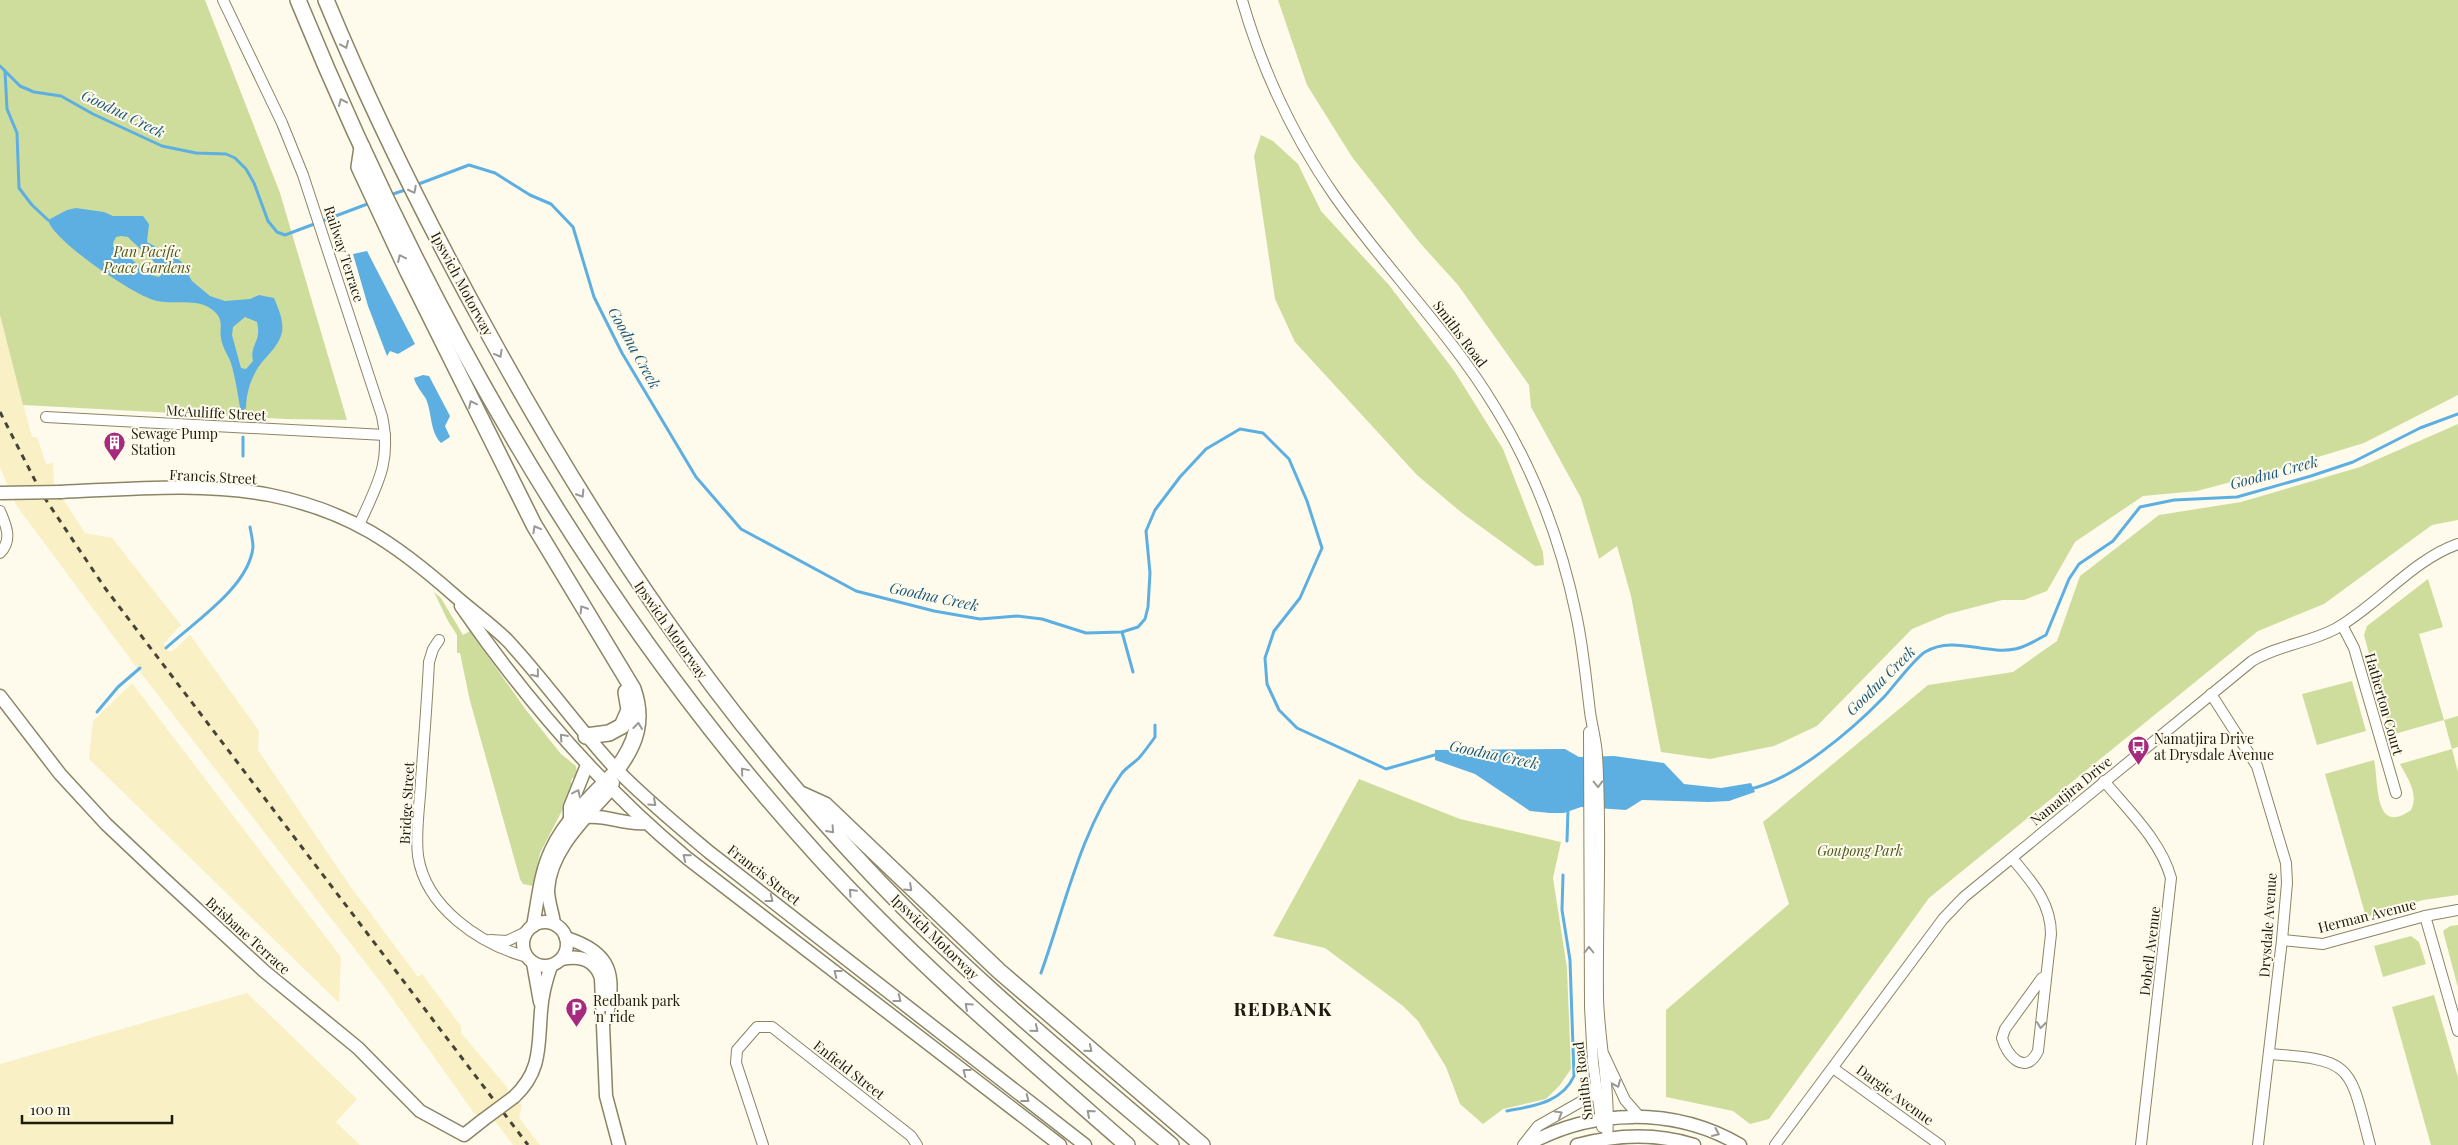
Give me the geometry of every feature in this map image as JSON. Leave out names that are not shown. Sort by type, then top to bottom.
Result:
[{"type":"highway","name":"Ipswich Motorway","points":[[298,0],[362,147],[369,176],[395,229],[484,388],[559,515],[640,636],[719,741],[819,857],[897,938],[991,1026],[1127,1145]]},
{"type":"highway","name":"Ipswich Motorway","points":[[326,0],[399,162],[508,370],[614,548],[713,688],[799,794],[868,870],[965,968],[1171,1145]]},
{"type":"highway","points":[[395,229],[529,517],[606,648],[630,682],[639,711],[638,727],[634,744],[617,770]]},
{"type":"highway","points":[[586,736],[614,731],[622,726],[627,717],[629,701],[606,648]]},
{"type":"highway","points":[[799,794],[824,805],[999,971],[1202,1145]]},
{"type":"main road","name":"Francis Street","points":[[0,493],[187,489],[246,492],[300,502],[359,525],[415,561],[508,642],[586,736],[617,770],[709,852],[1085,1145]]},
{"type":"main road","name":"Francis Street","points":[[455,596],[538,708],[587,766],[646,823],[687,858],[1060,1145]]},
{"type":"main road","name":"Brisbane Terrace","points":[[0,696],[30,738],[106,824],[264,971],[358,1048],[420,1110],[466,1140],[483,1120],[514,1097],[525,1085],[535,1068],[541,1008],[551,966]]},
{"type":"main road","name":"Brisbane Terrace","points":[[0,708],[30,738]]},
{"type":"main road","points":[[570,821],[570,807],[587,766]]},
{"type":"main road","points":[[554,924],[548,894],[552,871],[563,848],[617,770]]},
{"type":"main road","points":[[607,786],[570,821],[555,842],[547,859],[530,929],[523,945],[530,960],[544,967],[551,966],[562,959],[578,957],[589,961],[597,968],[602,984],[606,1096],[619,1145]]},
{"type":"main road","points":[[586,817],[606,817],[628,824],[646,823]]},
{"type":"main road","points":[[530,929],[547,922],[554,924],[564,932],[567,946],[562,959]]},
{"type":"main road","points":[[566,938],[597,952],[607,966],[611,982],[610,1004],[603,1029]]},
{"type":"main road","name":"Brisbane Terrace","points":[[530,960],[541,1008]]},
{"type":"main road","points":[[1527,1145],[1567,1127],[1604,1119],[1639,1116],[1691,1124],[1711,1130],[1740,1145]]},
{"type":"main road","points":[[1577,1145],[1606,1138],[1656,1137],[1694,1145]]},
{"type":"street","name":"Railway Terrace","points":[[223,0],[282,123],[312,201],[382,416],[385,435],[385,457],[381,477],[359,525]]},
{"type":"street","name":"Smiths Road","points":[[1242,0],[1268,77],[1312,162],[1364,234],[1470,368],[1497,410],[1525,463],[1548,518],[1566,574],[1577,615],[1590,714],[1598,998],[1606,1138]]},
{"type":"street","name":"McAuliffe Street","points":[[46,417],[385,435]]},
{"type":"street","points":[[0,511],[8,537],[5,547],[0,553]]},
{"type":"street","name":"Namatjira Drive","points":[[1775,1145],[1943,919],[1964,897],[2211,694],[2261,656],[2328,632],[2342,625],[2432,557],[2458,544]]},
{"type":"street","name":"Hatherton Court","points":[[2342,625],[2354,648],[2396,794]]},
{"type":"street","name":"Bridge Street","points":[[439,640],[433,648],[429,662],[418,854],[423,874],[438,900],[458,921],[499,947],[530,960]]},
{"type":"street","name":"Drysdale Avenue","points":[[2211,694],[2245,744],[2264,781],[2286,863],[2287,883],[2282,940],[2258,1145]]},
{"type":"street","name":"Dobell Avenue","points":[[2104,781],[2157,847],[2167,865],[2171,878],[2140,1145]]},
{"type":"street","name":"Smiths Road","points":[[1594,816],[1590,1007],[1595,1086],[1604,1119]]},
{"type":"street","points":[[2012,858],[2037,888],[2050,920],[2046,976],[2038,1051],[2030,1061],[2023,1063],[2014,1060],[2008,1054],[2002,1038],[2016,1012],[2042,978],[2046,976]]},
{"type":"street","name":"Herman Avenue","points":[[2282,940],[2323,944],[2425,916],[2458,910]]},
{"type":"street","points":[[2425,916],[2458,1031]]},
{"type":"street","points":[[489,940],[507,941],[530,929]]},
{"type":"street","name":"Enfield Street","points":[[763,1145],[736,1063],[737,1050],[757,1027],[772,1027],[911,1136],[918,1145]]},
{"type":"street","points":[[1600,1048],[1625,1100],[1639,1116]]},
{"type":"street","points":[[2269,1054],[2318,1058],[2337,1065],[2344,1071],[2356,1093],[2370,1145]]},
{"type":"street","name":"Dargie Avenue","points":[[1834,1068],[1940,1145]]},
{"type":"street","points":[[1523,1145],[1538,1126],[1591,1096],[1595,1086]]},
{"type":"shaded area","points":[[0,315],[32,437],[37,437],[46,464],[53,463],[54,484],[85,533],[112,538],[181,625],[164,643],[167,651],[173,651],[190,635],[259,731],[258,750],[348,883],[418,977],[422,974],[461,1026],[461,1033],[507,1087],[509,1093],[522,1105],[519,1118],[540,1145],[513,1145],[494,1120],[487,1125],[474,1113],[385,988],[140,672],[16,505],[0,467]]},
{"type":"shaded area","points":[[132,683],[341,957],[339,1003],[89,759],[93,721]]},
{"type":"shaded area","points":[[247,993],[357,1099],[336,1122],[360,1145],[0,1145],[0,1064]]},
{"type":"green space","name":"Pan Pacific Peace Gardens","points":[[0,0],[205,0],[280,193],[347,420],[285,419],[23,405],[0,315]]},
{"type":"green space","points":[[1278,0],[2458,0],[2458,395],[2364,443],[2269,472],[2197,491],[2143,496],[2075,542],[2047,591],[2024,600],[2002,600],[1948,614],[1912,629],[1817,726],[1774,746],[1710,759],[1661,752],[1631,596],[1617,546],[1599,559],[1581,498],[1531,407],[1529,385],[1458,285],[1420,243],[1352,157],[1307,85]]},
{"type":"green space","points":[[1261,135],[1273,141],[1298,164],[1321,211],[1389,285],[1455,372],[1503,449],[1543,552],[1544,565],[1535,566],[1462,513],[1417,475],[1295,342],[1275,299],[1254,156]]},
{"type":"green space","name":"Goupong Park","points":[[2458,424],[2458,520],[2432,525],[2324,604],[2258,631],[1929,898],[1769,1119],[1750,1124],[1733,1111],[1666,1097],[1666,1010],[1789,904],[1763,822],[1928,685],[2013,672],[2057,641],[2080,576],[2159,515],[2241,502],[2360,467]]},
{"type":"green space","points":[[2428,579],[2443,627],[2419,634],[2444,720],[2391,735],[2364,635],[2367,626]]},
{"type":"green space","points":[[434,592],[441,598],[463,635],[470,631],[526,710],[561,754],[576,766],[578,779],[572,778],[571,783],[576,784],[540,853],[533,886],[523,884],[520,879],[470,701],[460,653],[457,653],[457,635]]},
{"type":"green space","points":[[2352,681],[2366,731],[2317,745],[2302,694]]},
{"type":"green space","points":[[2458,716],[2458,747],[2452,749],[2444,720]]},
{"type":"green space","points":[[2452,749],[2458,772],[2458,895],[2423,900],[2366,917],[2325,774],[2374,760],[2380,803],[2384,812],[2390,817],[2399,816],[2411,810],[2414,798],[2412,787],[2400,764]]},
{"type":"green space","points":[[1359,779],[1460,819],[1561,842],[1553,878],[1567,968],[1571,1069],[1560,1085],[1546,1099],[1503,1109],[1483,1124],[1460,1104],[1446,1067],[1418,1021],[1403,1006],[1325,948],[1273,936]]},
{"type":"green space","points":[[2458,925],[2458,988],[2443,931],[2450,926]]},
{"type":"green space","points":[[2411,936],[2419,942],[2426,964],[2383,977],[2374,946]]},
{"type":"green space","points":[[2434,995],[2458,1077],[2458,1145],[2431,1145],[2392,1007]]},
{"type":"water","points":[[76,208],[104,212],[113,216],[143,216],[149,224],[147,242],[181,261],[192,281],[210,296],[225,301],[250,299],[259,295],[274,298],[281,319],[281,336],[253,377],[248,390],[246,409],[240,408],[231,363],[222,341],[221,322],[216,313],[210,308],[196,303],[165,302],[146,297],[96,267],[64,241],[48,220],[67,210]],"holes":[[[116,237],[128,237],[153,261],[162,274],[159,277],[151,275],[130,258],[116,254],[113,243]],[[245,317],[257,322],[258,329],[252,356],[253,361],[246,369],[241,368],[232,335],[233,327]]]},
{"type":"water","points":[[367,251],[415,344],[398,354],[390,351],[387,356],[368,306],[353,254]]},
{"type":"water","points":[[423,375],[429,376],[450,416],[445,426],[450,437],[441,443],[437,439],[433,428],[426,399],[414,378]]},
{"type":"water","points":[[1565,749],[1579,757],[1614,756],[1664,763],[1684,784],[1721,788],[1751,783],[1755,792],[1729,801],[1642,800],[1626,810],[1581,807],[1564,813],[1530,811],[1475,774],[1435,760],[1435,750]]},
{"type":"waterway","name":"Goodna Creek","points":[[0,66],[20,86],[34,92],[61,96],[93,114],[162,146],[196,153],[226,154],[235,158],[246,169],[254,183],[268,221],[277,232],[285,235],[370,203]]},
{"type":"waterway","points":[[5,71],[7,109],[17,133],[19,188],[32,205],[48,220]]},
{"type":"waterway","name":"Goodna Creek","points":[[416,185],[469,165],[495,173],[530,195],[551,204],[573,227],[594,297],[622,353],[696,477],[741,529],[856,591],[934,611],[980,619],[1017,616],[1042,619],[1086,633],[1122,632],[1138,627],[1145,619],[1148,607],[1150,573],[1146,531],[1155,510],[1180,477],[1206,449],[1240,429],[1263,433],[1289,459],[1307,501],[1322,548],[1300,598],[1274,631],[1265,658],[1267,684],[1279,710],[1297,728],[1386,769],[1438,754]]},
{"type":"waterway","name":"Goodna Creek","points":[[390,195],[408,189]]},
{"type":"waterway","points":[[242,405],[243,419]]},
{"type":"waterway","name":"Goodna Creek","points":[[1750,789],[1767,784],[1785,775],[1822,752],[1840,738],[1884,697],[1920,655],[1925,652],[1947,645],[1992,650],[2015,649],[2046,635],[2069,579],[2079,564],[2113,541],[2140,507],[2174,500],[2237,497],[2311,476],[2353,462],[2420,428],[2458,414]]},
{"type":"waterway","points":[[243,437],[243,456]]},
{"type":"waterway","points":[[166,648],[218,603],[242,576],[249,562],[253,547],[250,527]]},
{"type":"waterway","points":[[1122,632],[1133,672]]},
{"type":"waterway","points":[[97,712],[118,687],[140,668]]},
{"type":"waterway","points":[[1041,973],[1075,870],[1095,820],[1107,796],[1122,773],[1139,758],[1155,737],[1155,725]]},
{"type":"waterway","points":[[1567,841],[1568,809]]},
{"type":"waterway","points":[[1507,1111],[1536,1105],[1554,1098],[1569,1085],[1574,1076],[1570,960],[1562,910],[1563,875]]},
{"type":"railway","points":[[0,412],[42,494],[105,588],[528,1145]]},
{"type":"place","name":"Sewage Pump Station","points":[[115,461]]},
{"type":"place","name":"Namatjira Drive at Drysdale Avenue","points":[[2138,766]]},
{"type":"place","name":"Redbank park 'n' ride","points":[[577,1028]]},
{"type":"district","name":"REDBANK","points":[[1283,1009]]}]
